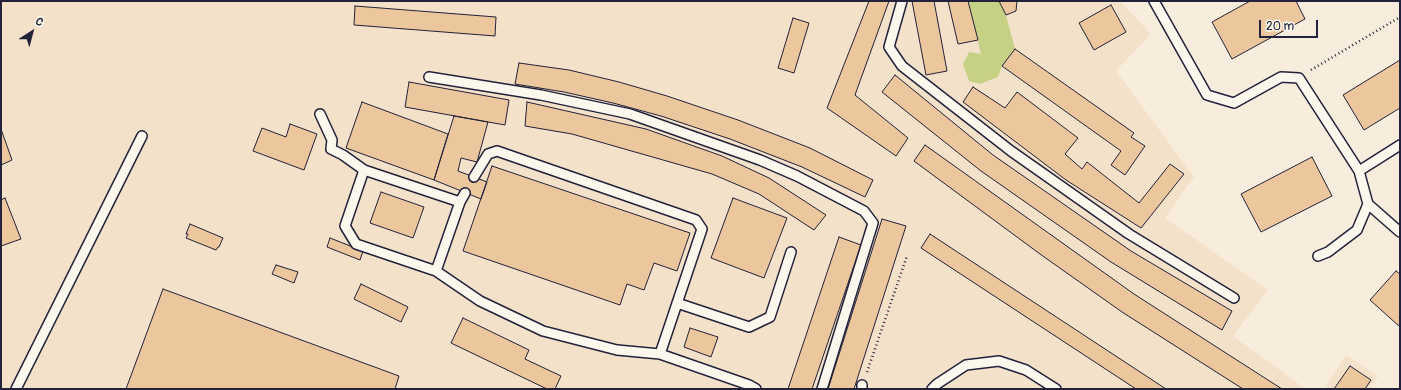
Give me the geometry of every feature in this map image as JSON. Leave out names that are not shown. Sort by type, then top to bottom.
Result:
[{"type":"lane","points":[[902,1],[889,47],[902,66],[1011,152],[1129,234],[1234,298]]},
{"type":"lane","points":[[1154,1],[1207,95],[1234,103],[1281,77],[1298,78],[1359,171],[1368,204],[1400,232]]},
{"type":"lane","points":[[429,77],[541,95],[630,114],[760,160],[797,176],[864,211],[873,223],[822,389]]},
{"type":"lane","points":[[320,114],[332,140],[331,149],[343,155],[364,170],[460,202]]},
{"type":"lane","points":[[16,389],[142,136]]},
{"type":"lane","points":[[1359,171],[1400,145]]},
{"type":"lane","points":[[474,177],[488,154],[497,151],[696,220],[702,229],[660,354]]},
{"type":"lane","points":[[364,170],[345,226],[356,244],[436,271],[480,301],[543,331],[617,350],[660,354],[749,385],[756,389]]},
{"type":"lane","points":[[436,271],[460,202],[465,193]]},
{"type":"lane","points":[[1318,256],[1328,252],[1357,230],[1368,204]]},
{"type":"lane","points":[[677,303],[749,328],[770,317],[792,252]]},
{"type":"lane","points":[[932,389],[937,384],[966,365],[999,361],[1026,370],[1056,389]]},
{"type":"path","points":[[1298,78],[1400,17]]},
{"type":"path","points":[[862,387],[907,256]]},
{"type":"shaded area","points":[[1,1],[1120,1],[1151,34],[1116,71],[1194,177],[1165,218],[1268,290],[1233,336],[1306,389],[1,389]]},
{"type":"shaded area","points":[[1346,355],[1378,376],[1370,389],[1324,389]]},
{"type":"green space","points":[[968,1],[999,1],[1006,15],[1015,49],[1002,66],[998,77],[980,84],[969,81],[963,64],[969,52],[981,54]]},
{"type":"building","points":[[869,1],[889,1],[855,95],[908,138],[896,156],[827,108]]},
{"type":"building","points":[[912,1],[934,1],[947,71],[926,75]]},
{"type":"building","points":[[948,1],[968,1],[978,40],[958,44]]},
{"type":"building","points":[[999,1],[1017,1],[1016,11],[1006,15]]},
{"type":"building","points":[[1250,1],[1296,1],[1305,19],[1232,59],[1212,22]]},
{"type":"building","points":[[1111,5],[1126,32],[1094,50],[1079,23]]},
{"type":"building","points":[[355,6],[496,17],[495,36],[354,25]]},
{"type":"building","points":[[793,18],[809,23],[794,73],[778,68]]},
{"type":"building","points":[[1015,49],[1134,133],[1131,137],[1145,146],[1125,175],[1111,165],[1121,151],[1002,66]]},
{"type":"building","points":[[1400,60],[1400,108],[1364,130],[1343,95]]},
{"type":"building","points":[[519,63],[569,70],[619,82],[667,96],[738,120],[810,148],[873,180],[865,197],[802,167],[730,139],[661,116],[564,92],[515,84]]},
{"type":"building","points":[[895,75],[993,155],[1131,251],[1232,311],[1222,330],[1111,262],[981,171],[882,92]]},
{"type":"building","points":[[409,82],[509,100],[505,125],[405,107]]},
{"type":"building","points":[[973,87],[1005,108],[1017,92],[1078,138],[1065,154],[1082,169],[1087,162],[1139,203],[1170,164],[1184,174],[1141,228],[1066,180],[963,102]]},
{"type":"building","points":[[362,102],[448,134],[434,180],[346,148]]},
{"type":"building","points":[[527,102],[646,129],[722,156],[769,178],[826,215],[814,230],[759,194],[712,174],[572,134],[525,126]]},
{"type":"building","points":[[454,116],[488,122],[477,162],[461,158],[458,171],[487,182],[481,199],[434,180]]},
{"type":"building","points":[[290,124],[317,134],[304,170],[253,151],[262,128],[286,137]]},
{"type":"building","points":[[1,129],[12,160],[1,165]]},
{"type":"building","points":[[925,145],[1134,294],[1282,389],[1243,389],[1122,312],[1040,254],[914,161]]},
{"type":"building","points":[[1312,157],[1332,196],[1261,232],[1241,194]]},
{"type":"building","points":[[492,166],[690,233],[677,271],[654,263],[644,290],[627,284],[620,305],[463,251]]},
{"type":"building","points":[[381,192],[424,207],[413,238],[370,223]]},
{"type":"building","points":[[5,198],[21,239],[1,246],[1,200]]},
{"type":"building","points":[[733,198],[787,218],[764,278],[711,258]]},
{"type":"building","points":[[882,219],[906,226],[854,389],[828,389]]},
{"type":"building","points":[[190,224],[223,238],[219,247],[216,250],[186,238]]},
{"type":"building","points":[[930,234],[1166,389],[1136,389],[921,248]]},
{"type":"building","points":[[839,237],[861,245],[812,389],[788,389]]},
{"type":"building","points":[[330,238],[363,251],[360,260],[327,247]]},
{"type":"building","points":[[276,265],[298,272],[294,283],[272,274]]},
{"type":"building","points":[[1396,271],[1400,274],[1400,327],[1370,300]]},
{"type":"building","points":[[361,284],[408,307],[401,322],[354,299]]},
{"type":"building","points":[[163,289],[399,376],[395,389],[126,389]]},
{"type":"building","points":[[463,318],[529,350],[525,359],[561,376],[555,389],[547,389],[451,343]]},
{"type":"building","points":[[690,328],[718,337],[711,357],[684,347]]},
{"type":"building","points":[[1350,366],[1371,380],[1365,389],[1334,389]]}]
